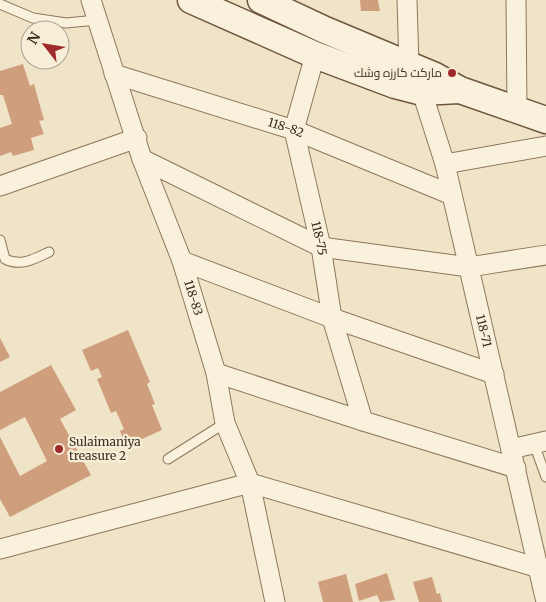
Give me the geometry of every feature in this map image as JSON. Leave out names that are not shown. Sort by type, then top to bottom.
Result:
[{"type":"main road","points":[[191,0],[228,8],[315,55],[395,85],[422,92],[460,90]]},
{"type":"main road","points":[[261,0],[325,30],[435,76],[460,90],[546,120]]},
{"type":"street","name":"118-83","points":[[92,0],[114,74],[137,138],[142,159],[182,261],[216,373],[225,422],[250,483],[275,602]]},
{"type":"street","points":[[407,0],[409,66]]},
{"type":"street","points":[[516,0],[517,109]]},
{"type":"street","name":"118-75","points":[[315,55],[294,130],[321,247],[332,318],[363,421]]},
{"type":"street","name":"118-71","points":[[409,66],[422,92],[446,164],[511,449],[540,556],[546,602]]},
{"type":"street","name":"118-82","points":[[114,74],[294,130],[452,195]]},
{"type":"street","points":[[0,186],[137,138]]},
{"type":"street","points":[[446,164],[546,146]]},
{"type":"street","points":[[142,159],[321,247],[469,268],[546,254]]},
{"type":"street","points":[[182,261],[332,318],[494,374]]},
{"type":"street","points":[[216,373],[516,468]]},
{"type":"street","points":[[511,449],[540,443]]},
{"type":"street","points":[[0,549],[250,483],[540,556]]},
{"type":"lane","points":[[0,4],[33,18],[66,23],[97,20]]},
{"type":"lane","points":[[0,240],[5,259],[12,262],[23,263],[49,252]]},
{"type":"lane","points":[[168,459],[225,422]]},
{"type":"lane","points":[[540,443],[546,477]]},
{"type":"building","points":[[360,0],[378,0],[380,11],[361,11]]},
{"type":"building","points":[[20,65],[20,70],[25,70],[30,86],[34,84],[44,120],[39,121],[44,134],[31,138],[34,150],[13,156],[11,152],[0,156],[0,128],[12,124],[3,95],[0,95],[0,71]]},
{"type":"building","points":[[128,330],[150,382],[147,384],[155,404],[152,405],[162,430],[126,446],[120,431],[124,429],[116,411],[111,413],[97,379],[102,377],[98,368],[91,371],[82,350]]},
{"type":"building","points":[[0,338],[10,357],[0,362]]},
{"type":"building","name":"Sulaimaniya treasure 2","points":[[51,365],[76,410],[60,419],[91,475],[10,517],[0,499],[0,437],[20,476],[47,461],[25,417],[0,430],[0,392]]},
{"type":"building","points":[[387,573],[395,600],[380,602],[377,595],[359,601],[355,584]]},
{"type":"building","points":[[346,574],[353,602],[323,602],[318,582]]},
{"type":"building","points":[[432,577],[437,594],[440,593],[442,602],[419,602],[413,582]]},
{"type":"place","name":"ماركت كارزه وشك","points":[[452,73]]},
{"type":"place","name":"Sulaimaniya treasure 2","points":[[59,449]]}]
